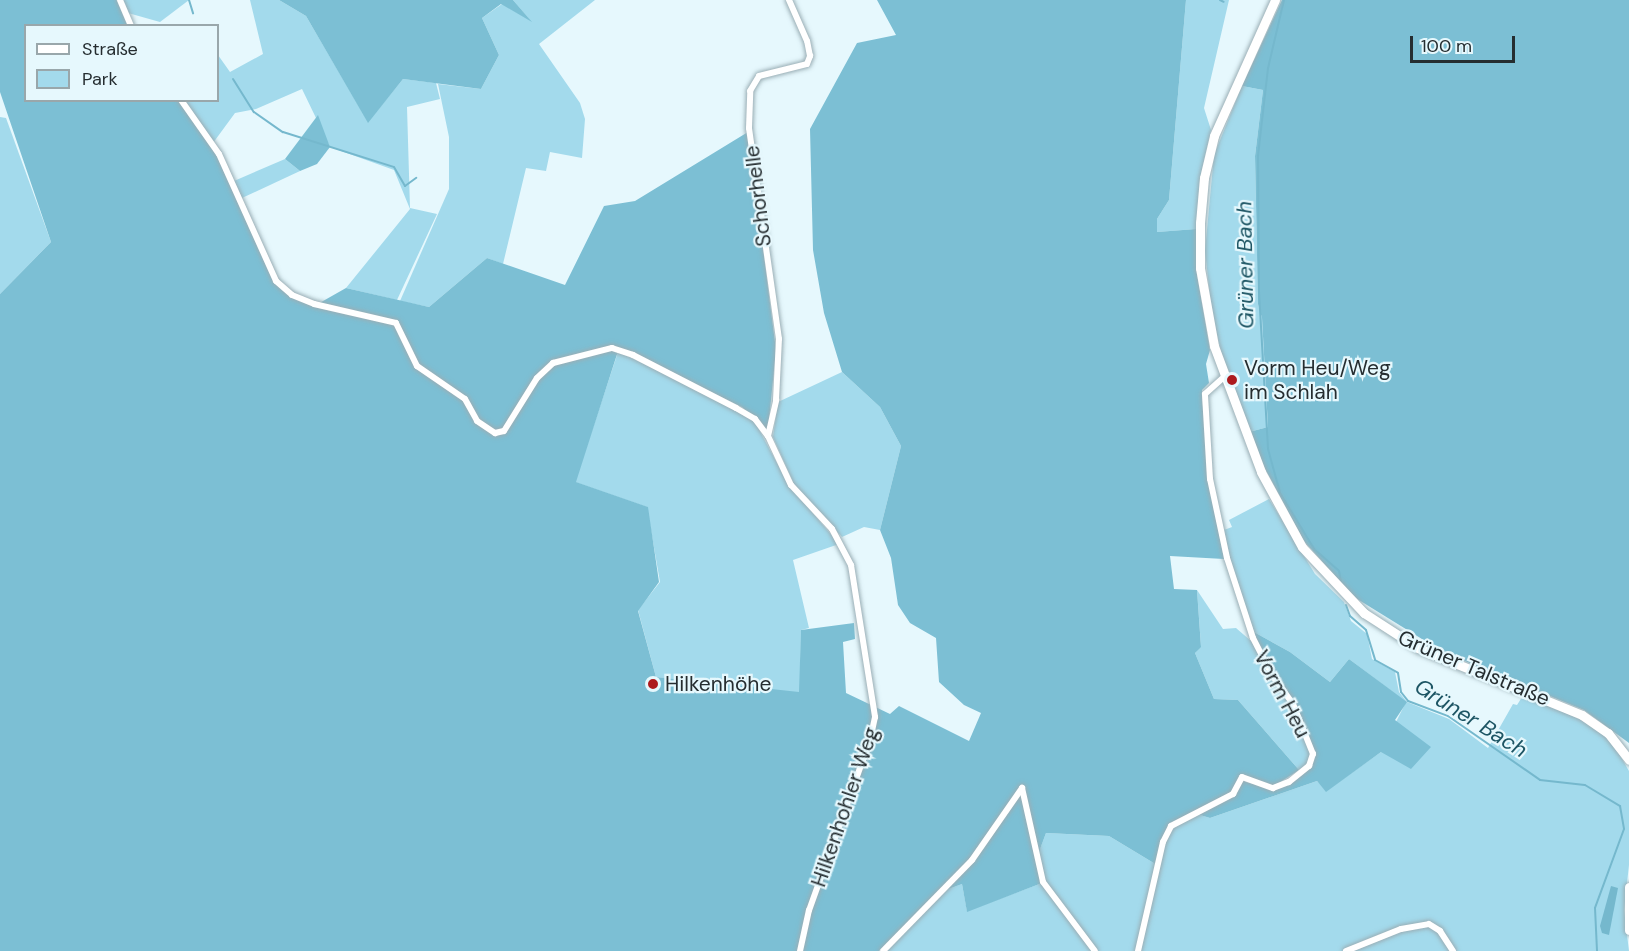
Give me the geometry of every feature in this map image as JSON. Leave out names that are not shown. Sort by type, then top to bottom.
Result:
[{"type":"main road","name":"Grüner Talstraße","points":[[1275,0],[1218,127],[1204,178],[1200,268],[1211,334],[1223,378],[1251,451],[1284,520],[1317,568],[1343,594],[1386,630],[1418,648],[1582,715],[1608,733],[1629,760]]},
{"type":"main road","points":[[1629,887],[1629,930]]},
{"type":"street","points":[[120,0],[130,24]]},
{"type":"street","name":"Schorhelle","points":[[768,436],[776,400],[779,339],[749,128],[750,91],[759,76],[807,64],[810,56],[807,41],[789,0]]},
{"type":"street","name":"Hilkenhohler Weg","points":[[182,102],[219,154],[276,281],[292,295],[314,304],[396,323],[417,366],[465,399],[477,421],[495,433],[504,431],[537,378],[553,363],[612,348],[633,355],[736,408],[755,419],[768,436],[790,486],[832,529],[851,565],[875,717],[809,910],[800,951]]},
{"type":"street","name":"Vorm Heu","points":[[1138,951],[1163,842],[1171,826],[1233,794],[1242,777],[1273,788],[1289,782],[1309,766],[1313,754],[1293,704],[1272,675],[1253,638],[1227,558],[1210,479],[1205,394],[1223,378]]},
{"type":"street","points":[[883,951],[972,860],[1022,788],[1043,882],[1095,951]]},
{"type":"street","points":[[1346,951],[1401,928],[1429,924],[1440,931],[1453,951]]},
{"type":"green space","points":[[122,0],[189,0],[160,22],[128,13]]},
{"type":"green space","points":[[250,0],[279,0],[306,16],[368,122],[403,79],[436,83],[440,99],[407,107],[410,208],[437,214],[397,300],[346,288],[410,209],[394,170],[330,147],[302,89],[256,109],[235,113],[213,143],[184,102],[219,102],[219,56],[230,72],[263,54]]},
{"type":"green space","points":[[513,0],[595,0],[539,44],[580,103],[585,119],[582,158],[550,152],[546,171],[526,168],[503,264],[487,258],[429,307],[400,301],[449,189],[449,137],[438,84],[481,89],[499,55],[482,18],[502,4],[530,20]]},
{"type":"green space","points":[[1186,0],[1229,0],[1204,108],[1211,130],[1200,178],[1196,229],[1157,232],[1157,219],[1169,200]]},
{"type":"green space","points":[[1242,86],[1263,90],[1255,156],[1258,304],[1262,318],[1268,427],[1249,432],[1224,364],[1212,313],[1205,251],[1214,155]]},
{"type":"green space","points":[[0,117],[6,118],[51,242],[0,294]]},
{"type":"green space","points":[[285,159],[300,171],[242,198],[234,181]]},
{"type":"green space","points":[[618,352],[692,386],[755,422],[788,484],[839,544],[793,560],[809,628],[801,630],[800,693],[656,677],[638,610],[660,582],[647,507],[575,482]]},
{"type":"green space","points":[[842,372],[880,407],[901,446],[880,530],[864,527],[842,537],[795,486],[773,437],[778,402]]},
{"type":"green space","points":[[1269,499],[1315,574],[1344,602],[1351,621],[1367,634],[1372,659],[1395,672],[1399,692],[1407,702],[1449,719],[1488,748],[1513,704],[1517,705],[1524,694],[1579,719],[1605,735],[1629,771],[1629,865],[1624,910],[1629,951],[1454,951],[1429,924],[1416,924],[1343,951],[1139,951],[1164,843],[1172,827],[1197,814],[1210,818],[1317,781],[1326,791],[1381,752],[1406,702],[1349,659],[1330,682],[1290,652],[1252,631],[1234,576],[1224,530],[1232,527],[1229,520]]},
{"type":"green space","points":[[1197,590],[1223,629],[1236,628],[1251,641],[1290,705],[1311,754],[1307,764],[1299,770],[1238,700],[1214,699],[1195,653],[1201,646]]},
{"type":"green space","points":[[1046,833],[1109,836],[1157,865],[1136,951],[1097,951],[1045,882],[1037,857]]},
{"type":"green space","points":[[1042,883],[1094,951],[885,951],[943,891],[962,884],[967,911]]},
{"type":"green space","points":[[1427,925],[1439,932],[1452,951],[1351,951],[1384,936]]},
{"type":"shaded area","points":[[0,0],[118,0],[130,24],[24,24],[24,102],[181,102],[217,155],[274,281],[316,305],[346,288],[429,307],[487,258],[565,285],[604,206],[635,201],[748,132],[776,350],[768,430],[742,407],[619,348],[576,482],[648,507],[659,582],[638,611],[656,677],[799,692],[801,630],[854,623],[855,639],[843,642],[846,693],[890,714],[899,706],[969,741],[981,713],[964,705],[939,682],[936,638],[910,623],[898,605],[891,558],[880,530],[901,446],[880,407],[842,372],[824,313],[813,250],[810,129],[857,43],[896,35],[877,0],[1186,0],[1169,200],[1157,219],[1157,232],[1196,229],[1196,269],[1210,350],[1206,364],[1209,383],[1202,390],[1202,397],[1212,496],[1224,559],[1170,556],[1174,589],[1197,590],[1201,647],[1195,653],[1214,699],[1238,700],[1299,770],[1274,786],[1240,775],[1232,792],[1168,825],[1157,865],[1109,836],[1046,833],[1036,860],[1042,883],[967,912],[962,884],[943,891],[880,951],[0,951],[0,294],[51,242],[0,92]]},
{"type":"shaded area","points":[[279,0],[513,0],[532,22],[501,4],[482,18],[499,55],[481,89],[403,79],[368,123],[306,16]]},
{"type":"shaded area","points":[[1282,0],[1629,0],[1629,743],[1584,710],[1443,652],[1354,597],[1304,541],[1255,450],[1249,432],[1268,427],[1262,318],[1258,304],[1255,156],[1263,90],[1242,86]]},
{"type":"shaded area","points":[[318,115],[330,147],[317,164],[300,171],[285,159]]},
{"type":"shaded area","points":[[1252,631],[1290,652],[1330,682],[1349,659],[1407,702],[1395,720],[1431,747],[1411,769],[1381,752],[1326,792],[1317,781],[1210,818],[1197,814],[1236,795],[1242,781],[1276,790],[1291,784],[1315,754]]},
{"type":"shaded area","points":[[1611,886],[1618,888],[1609,935],[1602,933],[1600,926]]},
{"type":"waterway","points":[[189,0],[193,13]]},
{"type":"waterway","points":[[1220,0],[1224,2]]},
{"type":"waterway","name":"Grüner Bach","points":[[1284,0],[1268,68],[1258,156],[1259,292],[1268,449],[1280,493],[1314,549],[1339,571],[1341,582]]},
{"type":"waterway","points":[[233,79],[254,112],[283,132],[394,167],[405,186],[416,178]]},
{"type":"waterway","name":"Grüner Bach","points":[[1346,605],[1350,616],[1366,630],[1375,660],[1398,673],[1401,692],[1408,701],[1448,716],[1540,780],[1585,785],[1620,806],[1624,829],[1595,908],[1597,951]]},
{"type":"place","name":"Vorm Heu/Weg im Schlah","points":[[1232,380]]},
{"type":"place","name":"Hilkenhöhe","points":[[653,684]]}]
